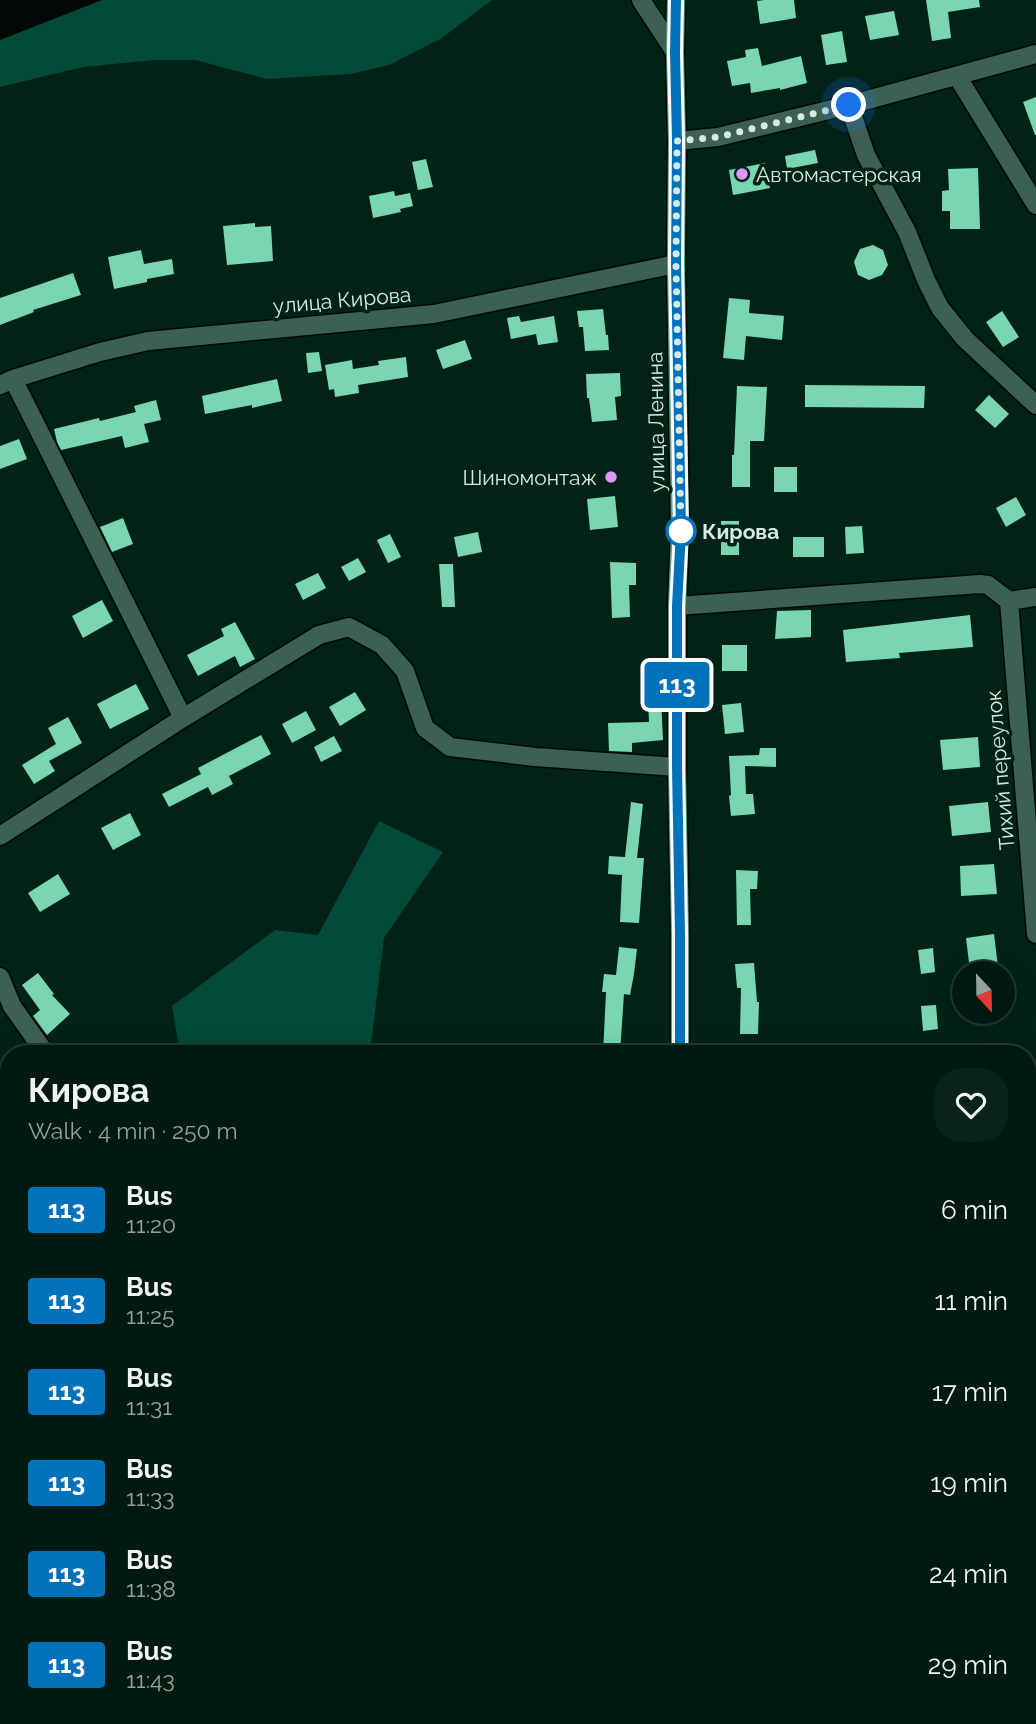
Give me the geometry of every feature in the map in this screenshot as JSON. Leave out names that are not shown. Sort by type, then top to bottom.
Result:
[{"type":"main road","name":"улица Ленина","points":[[676,0],[676,264],[681,531],[677,606],[680,1045]]},
{"type":"street","points":[[641,0],[675,52]]},
{"type":"street","points":[[677,141],[718,137],[849,105],[1036,54]]},
{"type":"street","points":[[957,76],[1036,205]]},
{"type":"street","points":[[849,105],[866,155],[907,232],[940,308],[965,339],[1036,405]]},
{"type":"street","name":"улица Кирова","points":[[183,718],[6,382],[100,352],[148,341],[434,314],[676,264]]},
{"type":"street","points":[[677,606],[981,584],[1009,601],[1036,597]]},
{"type":"street","name":"Тихий переулок","points":[[1009,601],[1036,934]]},
{"type":"street","points":[[0,836],[183,718],[319,635],[349,627],[382,645],[405,671],[425,728],[450,747],[535,757],[677,767]]},
{"type":"street","points":[[0,977],[12,1006],[40,1045]]},
{"type":"green space","points":[[0,0],[492,0],[442,38],[389,65],[351,74],[267,79],[195,60],[155,60],[83,67],[0,87]]},
{"type":"green space","points":[[379,821],[443,852],[384,938],[371,1045],[179,1045],[172,1006],[275,930],[318,935]]},
{"type":"shaded area","points":[[0,0],[102,0],[0,40]]},
{"type":"building","points":[[794,0],[796,18],[760,24],[757,1]]},
{"type":"building","points":[[926,0],[979,0],[980,7],[948,12],[951,38],[932,41]]},
{"type":"building","points":[[894,11],[899,35],[870,40],[865,16]]},
{"type":"building","points":[[842,31],[847,62],[826,65],[821,35]]},
{"type":"building","points":[[758,48],[762,66],[801,56],[807,83],[780,90],[751,93],[750,83],[732,86],[727,61],[746,57],[745,50]]},
{"type":"building","points":[[1036,97],[1036,135],[1035,135],[1023,102]]},
{"type":"building","points":[[815,150],[818,163],[787,169],[785,156]]},
{"type":"building","points":[[426,159],[433,187],[418,190],[412,162]]},
{"type":"building","points":[[765,163],[770,188],[733,195],[729,170]]},
{"type":"building","points":[[978,168],[980,229],[950,229],[950,211],[942,211],[942,191],[949,190],[948,169]]},
{"type":"building","points":[[394,191],[395,196],[410,193],[413,206],[400,209],[401,212],[373,218],[369,196]]},
{"type":"building","points":[[255,223],[255,227],[271,226],[273,261],[227,265],[223,226]]},
{"type":"building","points":[[873,245],[883,250],[888,265],[882,275],[869,280],[858,275],[854,262],[860,249]]},
{"type":"building","points":[[141,250],[144,264],[172,259],[174,274],[114,289],[108,257]]},
{"type":"building","points":[[73,273],[81,295],[33,310],[34,312],[0,325],[0,298]]},
{"type":"building","points":[[729,298],[750,300],[749,313],[784,316],[782,340],[746,336],[744,360],[723,358]]},
{"type":"building","points":[[603,309],[609,350],[585,351],[583,327],[579,327],[577,311]]},
{"type":"building","points":[[1002,311],[1019,337],[1003,347],[986,322]]},
{"type":"building","points":[[519,316],[521,322],[554,316],[558,342],[538,345],[536,334],[511,339],[507,318]]},
{"type":"building","points":[[465,340],[472,359],[443,369],[436,350]]},
{"type":"building","points":[[319,352],[322,371],[308,373],[306,353]]},
{"type":"building","points":[[406,357],[408,377],[358,385],[359,393],[335,397],[334,389],[329,390],[325,365],[352,360],[353,369],[379,365],[378,361]]},
{"type":"building","points":[[620,373],[621,396],[615,397],[617,420],[592,422],[586,374]]},
{"type":"building","points":[[277,379],[282,401],[205,414],[202,396]]},
{"type":"building","points":[[805,385],[925,386],[924,408],[805,407]]},
{"type":"building","points":[[737,386],[767,387],[764,441],[750,441],[750,487],[732,487]]},
{"type":"building","points":[[989,395],[1009,414],[995,428],[975,410]]},
{"type":"building","points":[[156,400],[161,420],[144,424],[149,442],[125,448],[122,436],[61,450],[57,442],[54,429],[136,412],[134,406]]},
{"type":"building","points":[[19,439],[27,459],[0,469],[0,446]]},
{"type":"building","points":[[774,467],[797,467],[797,492],[774,492]]},
{"type":"building","points":[[615,496],[618,527],[590,530],[587,499]]},
{"type":"building","points":[[1016,497],[1026,515],[1006,527],[996,508]]},
{"type":"building","points":[[123,518],[133,544],[112,552],[100,527]]},
{"type":"building","points":[[721,521],[739,521],[739,555],[721,555]]},
{"type":"building","points":[[862,526],[864,553],[846,554],[845,527]]},
{"type":"building","points":[[478,532],[482,552],[458,557],[454,537]]},
{"type":"building","points":[[390,534],[401,557],[388,563],[377,540]]},
{"type":"building","points":[[793,537],[824,537],[824,557],[793,557]]},
{"type":"building","points":[[358,558],[366,572],[349,581],[341,567]]},
{"type":"building","points":[[610,562],[636,563],[636,585],[629,585],[630,617],[612,618]]},
{"type":"building","points":[[439,564],[453,564],[455,607],[442,607]]},
{"type":"building","points":[[318,573],[326,588],[303,600],[295,584]]},
{"type":"building","points":[[102,600],[113,621],[83,638],[72,616]]},
{"type":"building","points":[[811,610],[811,637],[775,639],[777,611]]},
{"type":"building","points":[[970,615],[973,647],[899,653],[900,658],[846,662],[843,630]]},
{"type":"building","points":[[235,622],[255,659],[240,667],[235,656],[198,676],[187,655],[224,636],[221,629]]},
{"type":"building","points":[[722,645],[747,645],[747,671],[722,671]]},
{"type":"building","points":[[136,684],[149,709],[110,729],[97,704]]},
{"type":"building","points":[[355,692],[366,710],[340,726],[329,707]]},
{"type":"building","points":[[661,698],[663,740],[632,743],[632,752],[609,751],[608,723],[649,722],[648,699]]},
{"type":"building","points":[[741,703],[744,732],[725,734],[722,705]]},
{"type":"building","points":[[306,711],[316,730],[292,743],[282,724]]},
{"type":"building","points":[[68,717],[82,743],[49,761],[55,771],[34,784],[22,765],[56,744],[48,728]]},
{"type":"building","points":[[261,735],[271,754],[229,776],[233,784],[212,795],[208,787],[169,807],[162,794],[201,774],[198,768]]},
{"type":"building","points":[[334,736],[342,751],[321,762],[314,747]]},
{"type":"building","points":[[978,737],[980,767],[943,770],[940,740]]},
{"type":"building","points":[[760,748],[776,748],[776,767],[745,766],[746,794],[753,794],[755,814],[731,816],[729,756],[759,755]]},
{"type":"building","points":[[631,802],[643,804],[637,858],[644,858],[639,923],[620,922],[622,875],[608,874],[609,856],[625,857]]},
{"type":"building","points":[[988,802],[991,832],[952,836],[949,806]]},
{"type":"building","points":[[130,813],[141,835],[113,850],[101,828]]},
{"type":"building","points":[[994,864],[997,894],[961,896],[960,866]]},
{"type":"building","points":[[736,870],[758,871],[757,889],[750,889],[751,925],[737,925]]},
{"type":"building","points":[[58,874],[70,894],[40,912],[28,893]]},
{"type":"building","points":[[994,934],[997,961],[969,961],[966,938]]},
{"type":"building","points":[[619,947],[637,949],[630,995],[624,994],[621,1045],[603,1045],[606,992],[602,992],[604,974],[616,975]]},
{"type":"building","points":[[933,948],[935,972],[921,974],[918,950]]},
{"type":"building","points":[[754,963],[759,1002],[758,1034],[740,1034],[741,988],[737,988],[735,964]]},
{"type":"building","points":[[38,973],[54,994],[52,995],[70,1014],[47,1035],[33,1016],[40,1010],[22,985]]},
{"type":"building","points":[[936,1005],[938,1029],[923,1031],[921,1006]]},
{"type":"bus line","name":"113","points":[[676,0],[676,264],[681,531],[677,606],[680,1045]]},
{"type":"place","name":"Автомастерская","points":[[742,174]]},
{"type":"place","name":"Шиномонтаж","points":[[611,477]]},
{"type":"place","name":"Кирова","points":[[681,531]]},
{"type":"route","points":[[681,531],[676,264],[677,141],[718,137],[849,105]]}]
